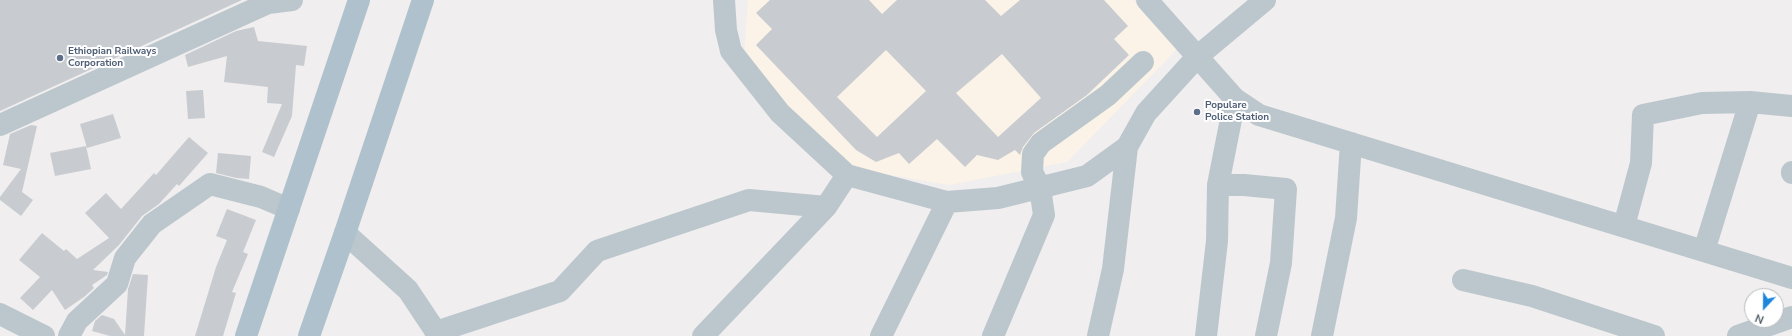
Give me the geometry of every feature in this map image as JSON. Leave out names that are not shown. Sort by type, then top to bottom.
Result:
[{"type":"main road","points":[[246,336],[359,0]]},
{"type":"main road","points":[[310,336],[423,0]]},
{"type":"street","points":[[0,125],[267,2],[292,0]]},
{"type":"street","points":[[724,0],[726,30],[731,50],[780,113],[847,175],[947,202],[998,198],[1087,176],[1127,147]]},
{"type":"street","points":[[1147,0],[1235,99],[1259,115],[1792,278]]},
{"type":"street","points":[[1098,336],[1113,269],[1127,147],[1146,113],[1198,56],[1265,0]]},
{"type":"street","points":[[993,336],[1044,215],[1040,188],[1032,172],[1034,154],[1042,143],[1108,95],[1143,62]]},
{"type":"street","points":[[1206,336],[1217,241],[1218,185],[1235,99]]},
{"type":"street","points":[[1624,226],[1641,163],[1643,115],[1702,103],[1750,102],[1792,106]]},
{"type":"street","points":[[1704,251],[1750,102]]},
{"type":"street","points":[[1322,336],[1346,218],[1351,143]]},
{"type":"street","points":[[703,336],[826,207],[847,175]]},
{"type":"street","points":[[69,336],[77,321],[117,284],[125,258],[152,224],[210,184],[261,197],[289,209]]},
{"type":"street","points":[[1218,185],[1244,184],[1286,189],[1281,262],[1266,336]]},
{"type":"street","points":[[345,233],[408,290],[436,334],[560,291],[597,251],[749,200],[826,207]]},
{"type":"street","points":[[881,336],[947,202]]},
{"type":"street","points":[[1464,280],[1532,296],[1654,336]]},
{"type":"street","points":[[0,314],[44,336]]},
{"type":"street","points":[[1738,336],[1792,317]]},
{"type":"shaded area","points":[[748,0],[1133,0],[1178,48],[1067,162],[949,185],[844,167],[744,58]]},
{"type":"building","name":"Ethiopian Railways Corporation","points":[[0,0],[242,0],[0,111]]},
{"type":"building","points":[[770,0],[869,0],[882,14],[897,0],[985,0],[1001,16],[1020,0],[1104,0],[1128,26],[1114,39],[1129,55],[1087,95],[1034,133],[1023,147],[1020,155],[1015,150],[998,160],[977,155],[965,167],[937,139],[909,164],[899,153],[876,162],[856,150],[756,45],[772,29],[756,13]],"holes":[[[886,50],[926,91],[877,137],[837,97]],[[1002,54],[1041,98],[998,137],[956,93]]]},
{"type":"building","points":[[254,27],[258,41],[307,46],[304,66],[296,65],[292,116],[274,157],[262,152],[282,104],[267,103],[268,87],[224,82],[227,56],[188,67],[185,55],[236,31]]},
{"type":"building","points":[[203,90],[205,118],[188,119],[186,91]]},
{"type":"building","points":[[113,114],[121,138],[87,148],[80,124]]},
{"type":"building","points":[[31,125],[37,126],[22,192],[33,200],[21,216],[0,200],[0,197],[21,169],[3,165],[10,134]]},
{"type":"building","points":[[189,137],[208,153],[179,186],[177,184],[159,204],[142,216],[119,245],[93,270],[108,272],[107,275],[92,285],[94,288],[65,310],[52,290],[33,310],[20,298],[40,277],[19,260],[42,233],[64,251],[66,249],[77,259],[109,238],[85,213],[106,193],[121,209],[154,173],[156,175]]},
{"type":"building","points":[[86,146],[91,169],[55,176],[50,153]]},
{"type":"building","points":[[218,153],[251,156],[249,179],[236,178],[216,173]]},
{"type":"building","points":[[227,209],[256,220],[243,252],[248,254],[232,292],[236,293],[223,336],[195,336],[216,267],[227,240],[216,236]]},
{"type":"building","points":[[133,274],[148,275],[144,336],[110,336],[92,331],[95,321],[102,315],[114,319],[125,335],[128,289]]},
{"type":"place","name":"Ethiopian Railways Corporation","points":[[60,58]]},
{"type":"place","name":"Populare Police Station","points":[[1197,112]]}]
